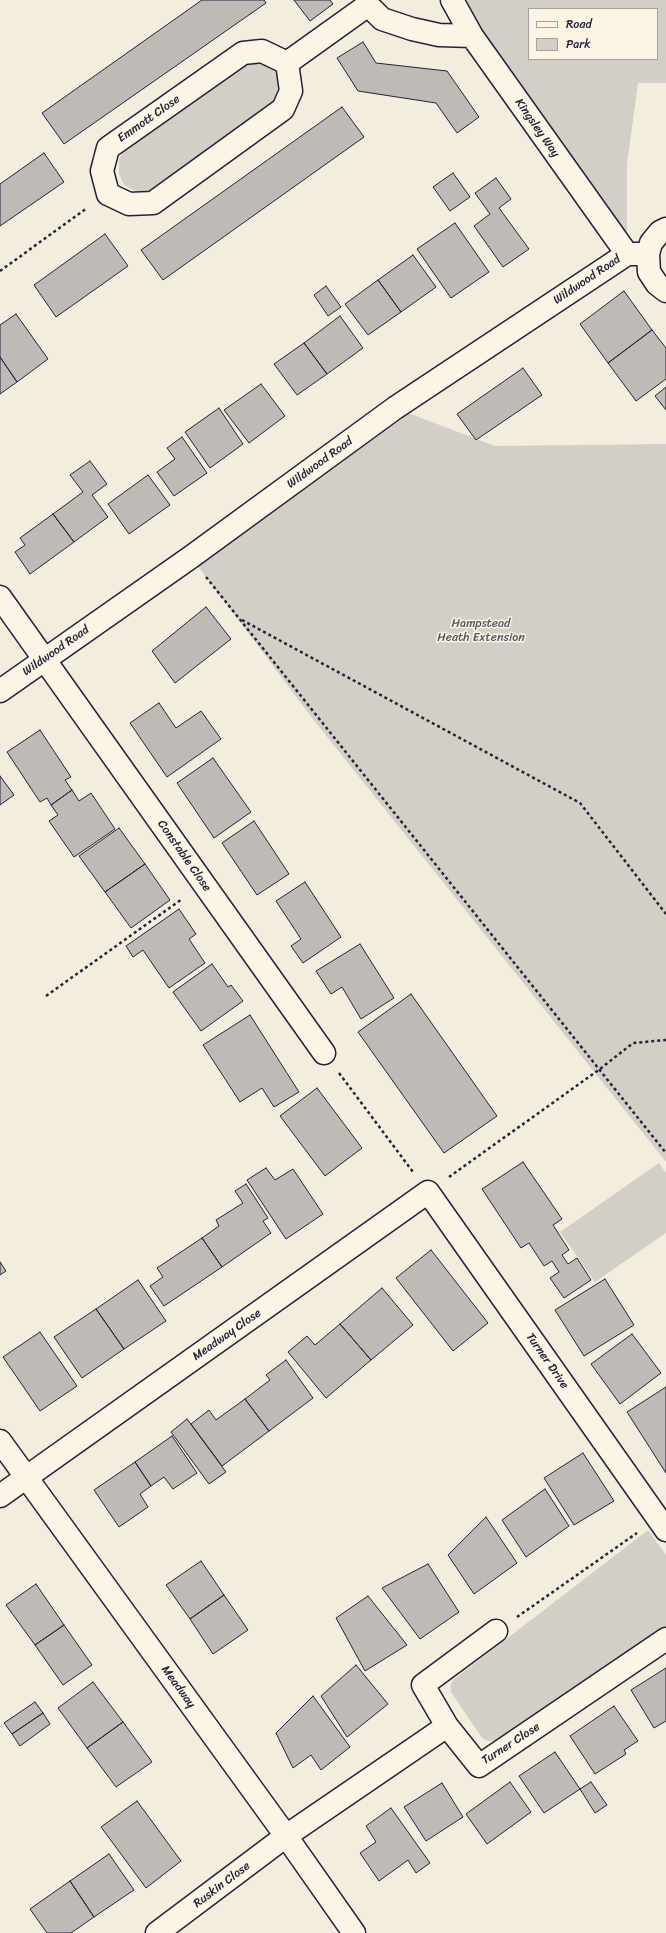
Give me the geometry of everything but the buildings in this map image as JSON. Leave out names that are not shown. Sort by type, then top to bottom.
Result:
[{"type":"street","name":"Kingsley Way","points":[[452,0],[472,36],[637,254]]},
{"type":"street","points":[[108,194],[129,204],[153,203],[283,109],[291,91],[287,63],[368,3],[382,19],[412,29],[439,35],[472,36]]},
{"type":"street","name":"Emmott Close","points":[[108,194],[102,171],[108,148],[243,53],[262,51],[287,63]]},
{"type":"street","points":[[666,229],[660,232],[651,243],[637,254],[656,284],[666,291]]},
{"type":"street","name":"Wildwood Road","points":[[0,691],[190,557],[395,408],[637,254]]},
{"type":"street","name":"Constable Close","points":[[0,597],[324,1053]]},
{"type":"street","name":"Meadway Close","points":[[0,1496],[428,1192]]},
{"type":"street","name":"Turner Drive","points":[[428,1192],[662,1525]]},
{"type":"street","name":"Meadway","points":[[0,1441],[286,1836],[354,1933]]},
{"type":"street","points":[[286,1836],[447,1726],[423,1685],[496,1631]]},
{"type":"street","name":"Turner Close","points":[[447,1726],[479,1766],[666,1639]]},
{"type":"street","name":"Ruskin Close","points":[[157,1933],[286,1836]]},
{"type":"path","points":[[0,271],[108,194]]},
{"type":"path","points":[[190,557],[666,1153]]},
{"type":"path","points":[[240,618],[580,803],[666,914]]},
{"type":"path","points":[[46,996],[204,884]]},
{"type":"path","points":[[324,1053],[428,1192],[600,1069],[633,1043],[666,1040]]},
{"type":"path","points":[[496,1631],[662,1525]]},
{"type":"green space","points":[[452,0],[666,0],[666,83],[638,83],[627,164],[627,254]]},
{"type":"green space","points":[[256,62],[273,66],[278,74],[282,84],[275,106],[155,191],[142,193],[124,185],[119,174],[119,159],[125,150],[234,69],[246,63]]},
{"type":"green space","name":"Hampstead Heath Extension","points":[[395,408],[495,446],[666,444],[666,1162],[313,719],[191,557]]},
{"type":"green space","points":[[659,1163],[666,1173],[666,1233],[595,1282],[560,1232]]},
{"type":"green space","points":[[648,1530],[666,1555],[666,1627],[500,1740],[488,1741],[482,1738],[451,1692],[450,1686],[453,1680]]}]
